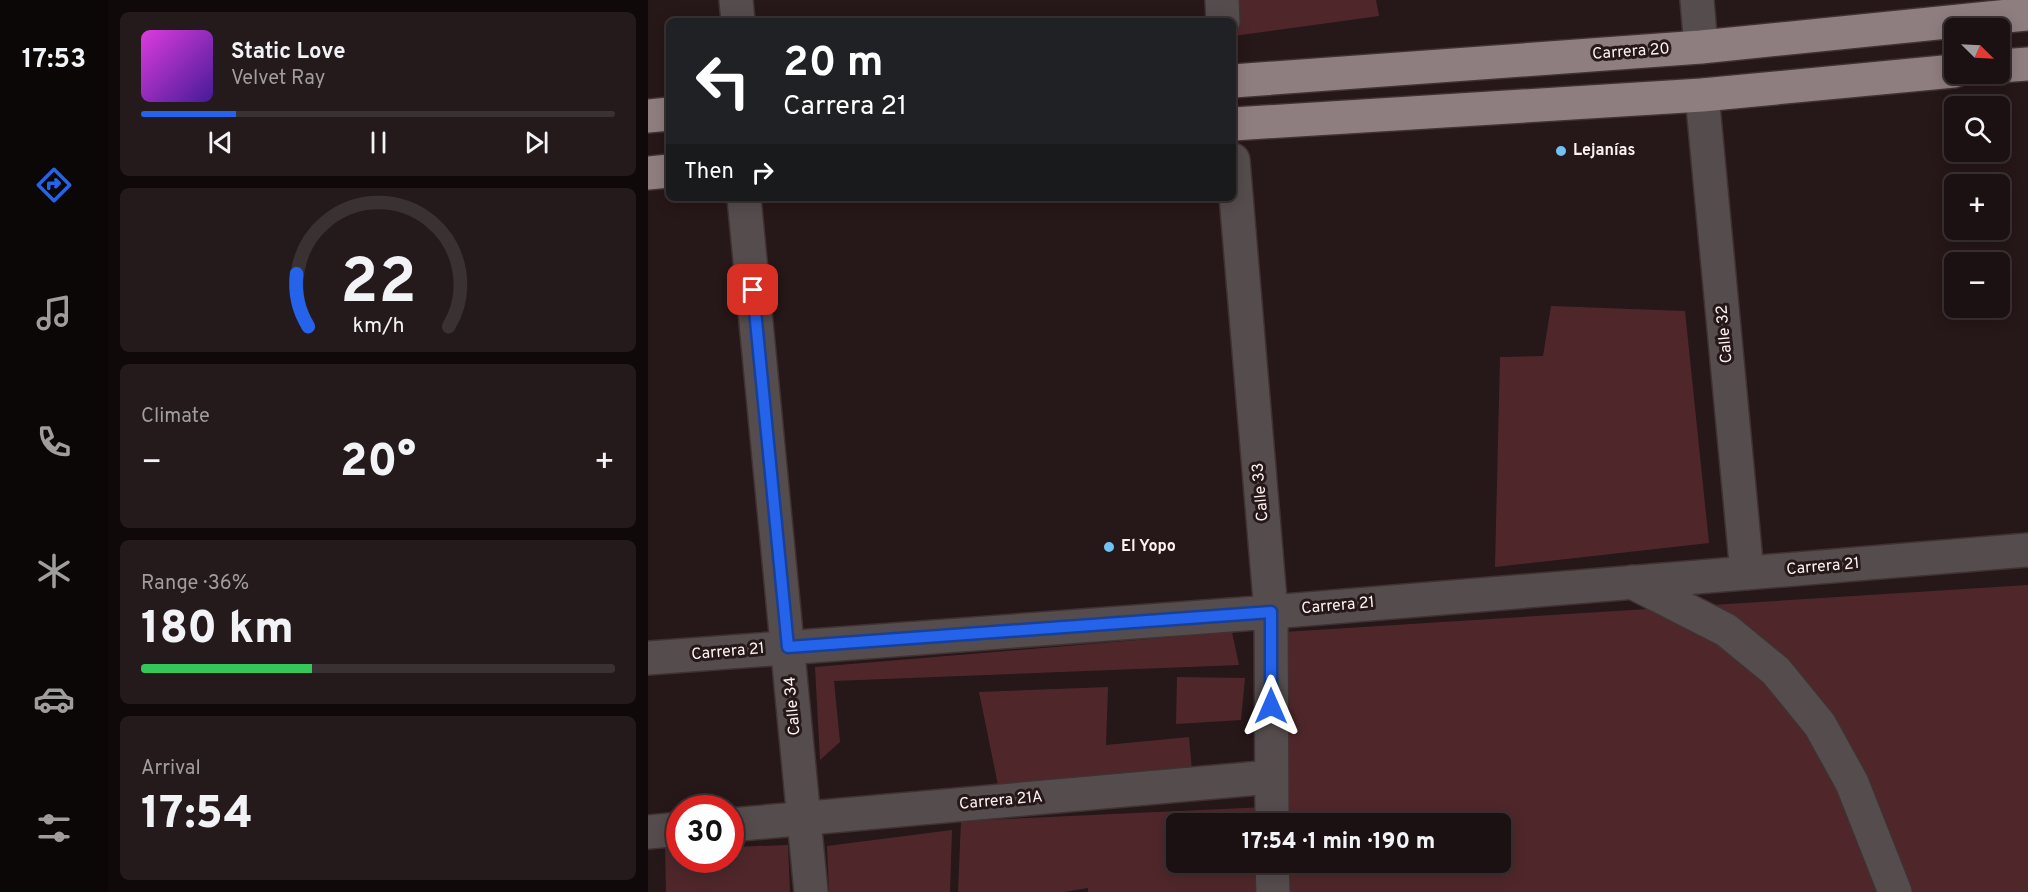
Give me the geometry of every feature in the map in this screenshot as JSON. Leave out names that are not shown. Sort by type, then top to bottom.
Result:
[{"type":"main road","name":"Carrera 20","points":[[1236,81],[1701,47],[2028,14]]},
{"type":"main road","points":[[2010,65],[2028,64]]},
{"type":"main road","points":[[1236,124],[1702,95],[1944,72]]},
{"type":"main road","points":[[648,116],[666,114]]},
{"type":"main road","points":[[648,173],[666,171]]},
{"type":"street","points":[[736,0],[738,18]]},
{"type":"street","points":[[1222,0],[1223,18]]},
{"type":"street","points":[[1697,0],[1701,47]]},
{"type":"street","name":"Calle 32","points":[[1702,95],[1748,573]]},
{"type":"street","name":"Calle 33","points":[[1236,196],[1271,612],[1272,813]]},
{"type":"street","name":"Calle 34","points":[[744,201],[811,892]]},
{"type":"street","name":"Carrera 21","points":[[648,658],[1271,612],[2028,550]]},
{"type":"street","points":[[1632,582],[1726,630],[1776,671],[1820,725],[1852,783],[1895,892]]},
{"type":"street","name":"Carrera 21A","points":[[744,824],[1271,777]]},
{"type":"street","points":[[648,832],[666,831]]},
{"type":"street","points":[[1272,873],[1273,892]]},
{"type":"shaded area","points":[[1232,0],[1376,0],[1379,16],[1236,36],[1236,18],[1232,18]]},
{"type":"shaded area","points":[[1551,306],[1685,311],[1709,543],[1495,567],[1500,357],[1543,356]]},
{"type":"shaded area","points":[[2028,585],[2028,892],[1285,892],[1285,873],[1511,873],[1511,813],[1284,813],[1284,632]]},
{"type":"shaded area","points":[[1232,632],[1239,665],[834,681],[840,742],[820,760],[815,667]]},
{"type":"shaded area","points":[[1177,677],[1245,678],[1241,720],[1176,724]]},
{"type":"shaded area","points":[[1108,687],[1106,745],[1189,737],[1192,771],[999,790],[979,692]]},
{"type":"shaded area","points":[[1266,807],[1266,813],[1166,813],[1166,873],[1268,873],[1269,892],[1088,892],[1088,888],[1064,892],[958,892],[961,821]]},
{"type":"shaded area","points":[[952,830],[950,892],[829,892],[827,846]]},
{"type":"shaded area","points":[[788,845],[790,892],[666,892],[665,848],[666,873],[744,873],[744,847]]},
{"type":"place","name":"Lejanías","points":[[1561,151]]},
{"type":"place","name":"El Yopo","points":[[1109,547]]},
{"type":"route","points":[[753,290],[788,647],[1271,612],[1271,706]]}]
